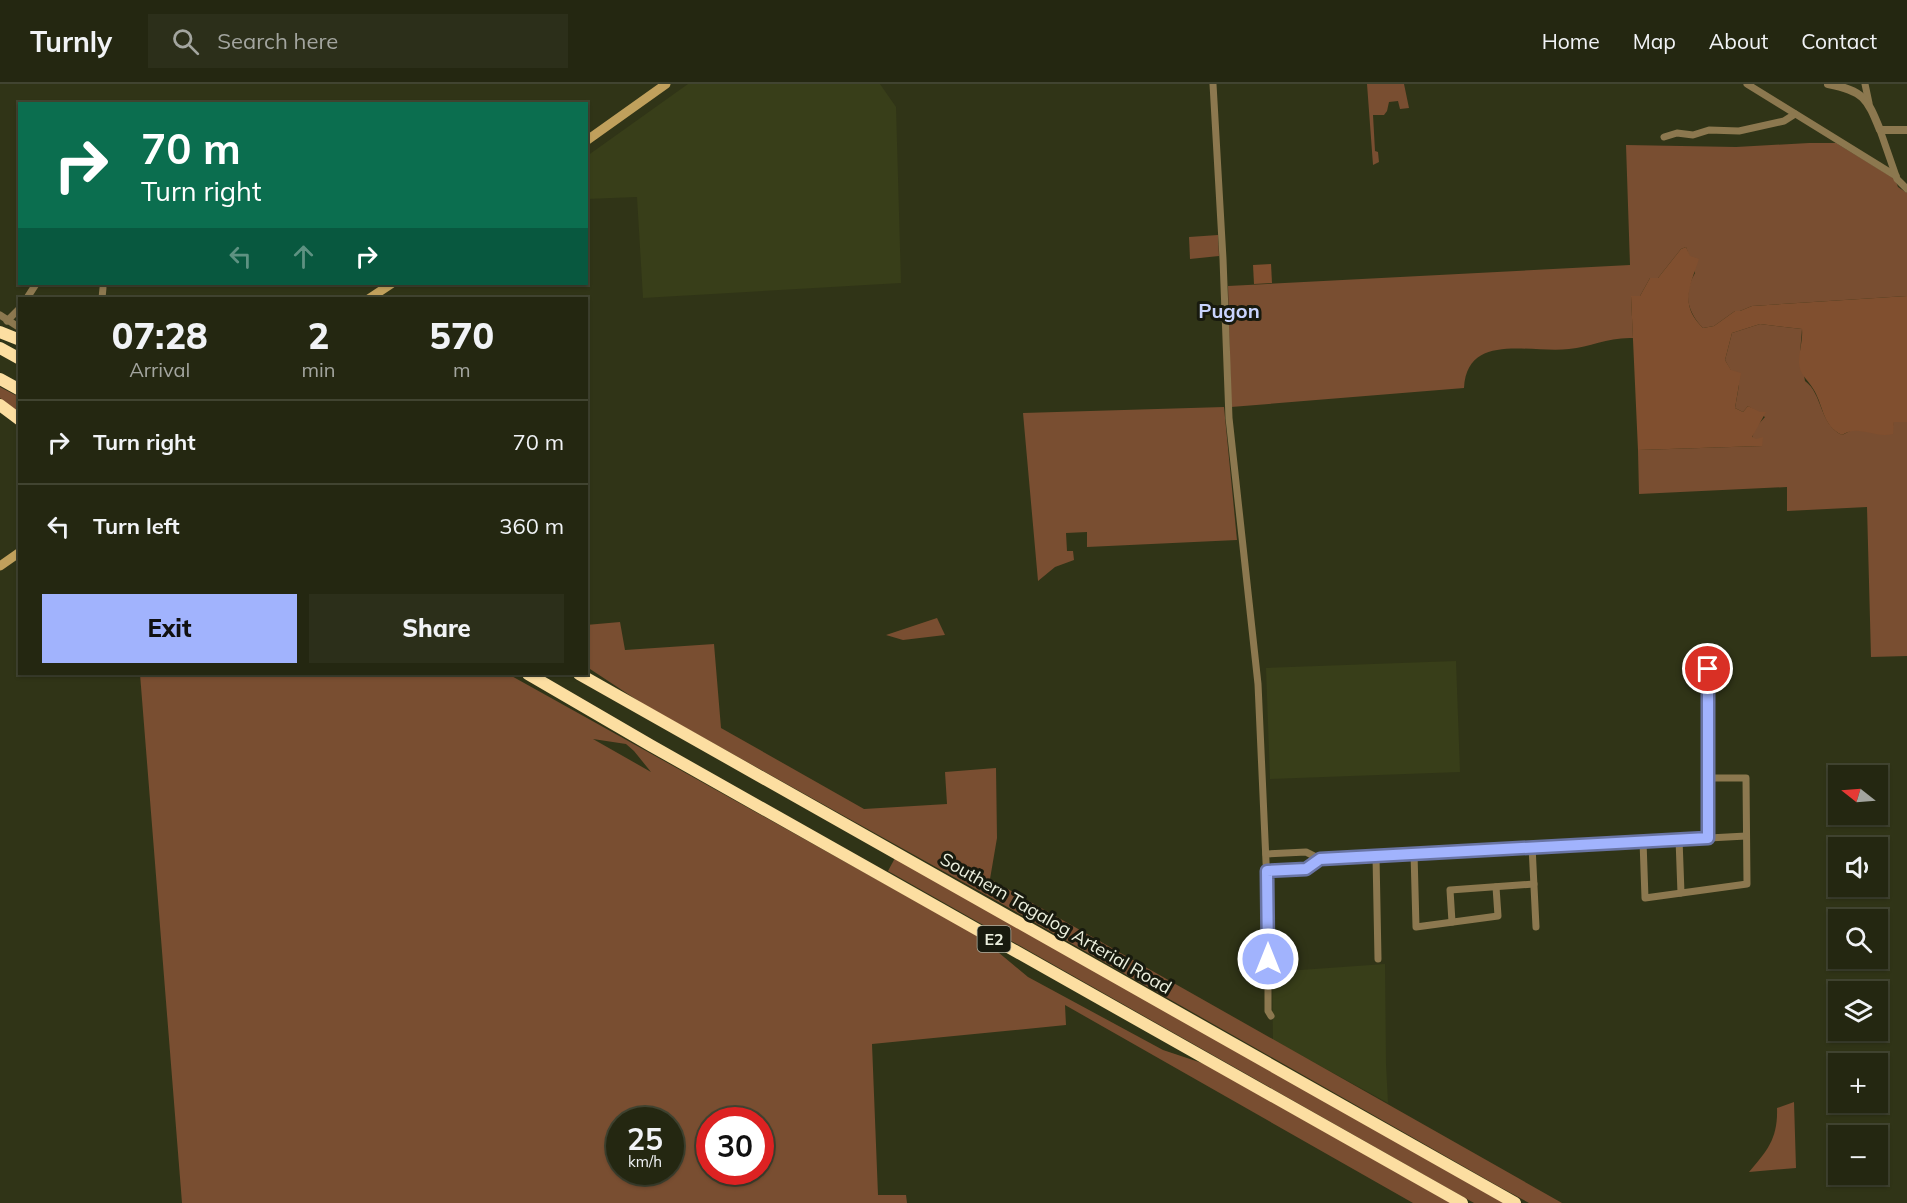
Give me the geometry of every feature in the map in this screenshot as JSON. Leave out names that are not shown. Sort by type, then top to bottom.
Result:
[{"type":"highway","points":[[3,327],[18,338]]},
{"type":"highway","points":[[0,348],[18,358]]},
{"type":"highway","points":[[0,379],[18,389]]},
{"type":"highway","points":[[0,405],[18,418]]},
{"type":"highway","name":"E2","points":[[530,675],[650,746],[1462,1203]]},
{"type":"highway","name":"Southern Tagalog Arterial Road","points":[[581,675],[1515,1203]]},
{"type":"main road","points":[[588,140],[666,84]]},
{"type":"main road","points":[[372,297],[390,285]]},
{"type":"main road","points":[[0,566],[18,553]]},
{"type":"street","points":[[1213,84],[1229,418],[1255,641],[1267,871],[1268,1011],[1271,1016]]},
{"type":"street","points":[[1747,84],[1896,176],[1907,189]]},
{"type":"street","points":[[1828,84],[1854,90],[1869,103]]},
{"type":"street","points":[[1865,84],[1869,103],[1896,176]]},
{"type":"street","points":[[1664,137],[1677,134],[1693,135],[1707,130],[1739,131],[1784,121],[1795,114]]},
{"type":"street","points":[[1880,130],[1907,130]]},
{"type":"street","points":[[102,297],[103,288]]},
{"type":"street","points":[[3,327],[18,310]]},
{"type":"street","points":[[0,315],[3,327]]},
{"type":"street","points":[[3,327],[18,328]]},
{"type":"street","points":[[1708,669],[1708,838]]},
{"type":"street","points":[[1643,841],[1645,898],[1747,884],[1746,778],[1708,778]]},
{"type":"street","points":[[1266,854],[1306,852],[1320,859],[1746,836]]},
{"type":"street","points":[[1679,839],[1681,893]]},
{"type":"street","points":[[1532,846],[1536,927]]},
{"type":"street","points":[[1414,854],[1416,927],[1498,916],[1496,887]]},
{"type":"street","points":[[1376,856],[1378,959]]},
{"type":"street","points":[[1267,871],[1306,869],[1320,859]]},
{"type":"street","points":[[1452,922],[1450,890],[1534,884]]},
{"type":"shaded area","points":[[688,84],[880,84],[896,107],[901,283],[643,298],[637,197],[588,199],[588,155]]},
{"type":"shaded area","points":[[1367,84],[1404,84],[1409,108],[1400,109],[1398,101],[1389,102],[1384,115],[1373,115],[1375,151],[1378,152],[1379,162],[1373,165]]},
{"type":"shaded area","points":[[1836,143],[1895,179],[1898,187],[1907,193],[1907,296],[1752,306],[1735,311],[1714,326],[1703,328],[1693,315],[1688,302],[1689,288],[1695,273],[1686,247],[1681,249],[1658,278],[1650,278],[1640,296],[1631,296],[1633,338],[1616,339],[1569,349],[1504,349],[1489,352],[1476,359],[1468,370],[1464,388],[1231,407],[1228,286],[1630,265],[1626,145],[1736,147]]},
{"type":"shaded area","points":[[1218,235],[1219,256],[1190,259],[1189,237]]},
{"type":"shaded area","points":[[1686,247],[1690,256],[1699,259],[1690,287],[1689,303],[1696,320],[1703,328],[1714,326],[1735,311],[1752,306],[1907,296],[1907,422],[1894,422],[1893,434],[1886,435],[1854,431],[1842,435],[1835,431],[1826,420],[1816,394],[1801,371],[1799,363],[1802,329],[1760,324],[1732,333],[1725,360],[1731,370],[1741,373],[1735,408],[1743,412],[1748,406],[1760,412],[1766,412],[1752,437],[1756,439],[1763,437],[1762,446],[1638,450],[1631,296],[1640,296],[1650,278],[1658,278],[1681,249]]},
{"type":"shaded area","points":[[1271,264],[1272,283],[1254,284],[1253,265]]},
{"type":"shaded area","points":[[1760,324],[1802,329],[1800,353],[1805,381],[1815,393],[1829,424],[1842,435],[1854,429],[1892,430],[1894,422],[1907,422],[1907,656],[1871,657],[1867,507],[1787,511],[1787,487],[1639,494],[1638,450],[1762,446],[1752,438],[1755,428],[1765,417],[1748,406],[1743,412],[1735,408],[1739,385],[1725,360],[1732,333]]},
{"type":"shaded area","points":[[0,387],[18,396],[18,413],[0,398]]},
{"type":"shaded area","points":[[1224,407],[1237,540],[1087,547],[1087,532],[1066,533],[1067,551],[1073,551],[1074,560],[1055,567],[1038,581],[1023,413]]},
{"type":"shaded area","points":[[937,618],[945,635],[903,640],[886,635]]},
{"type":"shaded area","points":[[620,622],[625,650],[714,644],[721,728],[864,809],[947,804],[945,772],[996,768],[997,838],[990,879],[1562,1203],[1529,1203],[995,900],[643,704],[588,668],[588,625]]},
{"type":"shaded area","points":[[1456,661],[1460,772],[1270,779],[1266,668]]},
{"type":"shaded area","points":[[140,675],[510,675],[980,937],[1028,977],[1163,1050],[1205,1064],[1451,1203],[1413,1203],[1065,1005],[1066,1025],[872,1044],[878,1195],[906,1195],[907,1203],[182,1203]],"holes":[[[593,739],[626,744],[651,772]]]},
{"type":"shaded area","points":[[895,858],[1506,1203],[1474,1203],[888,871]]},
{"type":"shaded area","points":[[1385,964],[1388,1103],[1273,1040],[1272,972]]},
{"type":"shaded area","points":[[1794,1102],[1796,1168],[1749,1172],[1762,1157],[1774,1136],[1777,1108]]},
{"type":"district","name":"Pugon","points":[[1229,310]]},
{"type":"route","points":[[1268,959],[1267,871],[1306,869],[1320,859],[1708,838],[1708,669]]}]
